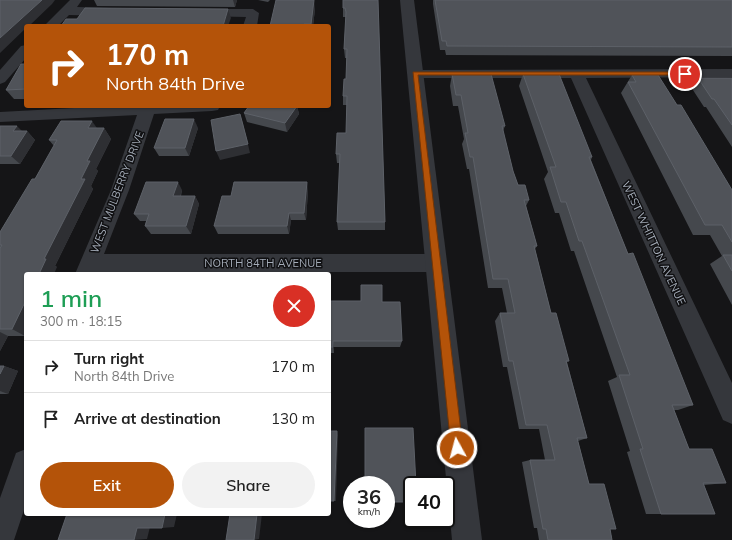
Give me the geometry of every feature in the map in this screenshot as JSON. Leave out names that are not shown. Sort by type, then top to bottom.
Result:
[{"type":"street","points":[[53,24],[77,0]]},
{"type":"street","points":[[407,0],[467,540]]},
{"type":"street","points":[[67,11],[123,12]]},
{"type":"street","points":[[191,13],[252,20]]},
{"type":"street","points":[[0,79],[24,51]]},
{"type":"street","points":[[415,74],[732,73]]},
{"type":"street","name":"WEST WHITTON AVENUE","points":[[577,74],[732,411]]},
{"type":"street","points":[[0,117],[180,108]]},
{"type":"street","name":"WEST MULBERRY DRIVE","points":[[88,269],[120,190],[147,110]]},
{"type":"street","name":"NORTH 84TH AVENUE","points":[[88,269],[436,263]]},
{"type":"street","points":[[0,539],[24,469]]},
{"type":"building","points":[[0,0],[42,0],[0,38]]},
{"type":"building","points":[[276,0],[314,0],[311,24],[270,24]]},
{"type":"building","points":[[343,0],[378,0],[385,222],[337,222],[340,154],[336,154],[337,133],[346,133],[347,96],[343,96],[344,79],[346,79],[347,49],[344,49],[346,12],[345,8],[343,8]]},
{"type":"building","points":[[435,0],[732,0],[732,47],[447,46],[446,41],[442,41]]},
{"type":"building","points":[[85,8],[228,9],[224,24],[62,24],[66,19],[77,19]]},
{"type":"building","points":[[21,64],[24,64],[24,89],[6,90]]},
{"type":"building","points":[[452,74],[491,74],[505,126],[502,126],[513,171],[518,185],[525,185],[529,200],[524,200],[537,246],[534,246],[551,313],[556,313],[569,361],[566,361],[587,438],[577,438],[589,484],[604,484],[616,529],[610,529],[612,540],[548,540],[546,529],[543,529],[530,460],[555,460],[547,425],[526,425],[513,361],[509,361],[500,313],[515,313],[508,279],[493,279],[473,157],[470,157],[465,133],[468,133],[461,95],[456,95]]},
{"type":"building","points":[[523,74],[559,74],[592,157],[589,157],[628,254],[633,253],[693,405],[672,405],[689,449],[712,449],[726,483],[703,483],[715,514],[661,514],[640,449],[643,449],[619,375],[630,375],[582,241],[579,241],[566,202],[561,202],[550,167],[556,167]]},
{"type":"building","points":[[632,75],[658,75],[677,105],[681,105],[732,190],[732,242],[722,225],[705,225],[628,82],[636,82]]},
{"type":"building","points":[[698,78],[732,78],[732,125],[714,99],[712,99]]},
{"type":"building","points":[[248,108],[296,108],[285,123],[244,113]]},
{"type":"building","points":[[240,114],[248,144],[216,151],[211,120]]},
{"type":"building","points":[[165,119],[194,119],[185,148],[154,148]]},
{"type":"building","points":[[61,121],[92,121],[88,128],[104,128],[87,161],[90,161],[81,179],[85,179],[44,259],[46,259],[40,272],[24,272],[24,304],[12,329],[0,329],[0,248],[2,245],[0,245],[0,232],[32,179],[35,179],[57,140],[49,140]]},
{"type":"building","points":[[0,126],[17,126],[13,131],[27,131],[11,156],[0,156]]},
{"type":"building","points":[[146,182],[178,182],[173,196],[195,196],[186,226],[145,226],[149,214],[134,214]]},
{"type":"building","points":[[234,182],[307,182],[304,213],[289,213],[287,226],[214,226],[222,196],[231,196]]},
{"type":"building","points":[[723,255],[732,255],[732,271]]},
{"type":"building","points":[[361,285],[382,285],[382,302],[400,302],[402,341],[333,341],[333,347],[331,347],[331,301],[361,301]]},
{"type":"building","points":[[0,366],[4,366],[0,374]]},
{"type":"building","points":[[365,428],[413,428],[416,476],[403,476],[403,502],[395,502],[395,476],[365,476]]},
{"type":"building","points":[[331,431],[337,431],[334,501],[331,501]]},
{"type":"building","points":[[66,516],[165,516],[162,528],[137,528],[134,540],[58,540]]},
{"type":"building","points":[[230,516],[257,516],[254,540],[226,540]]},
{"type":"route","points":[[457,448],[415,74],[685,74]]}]
